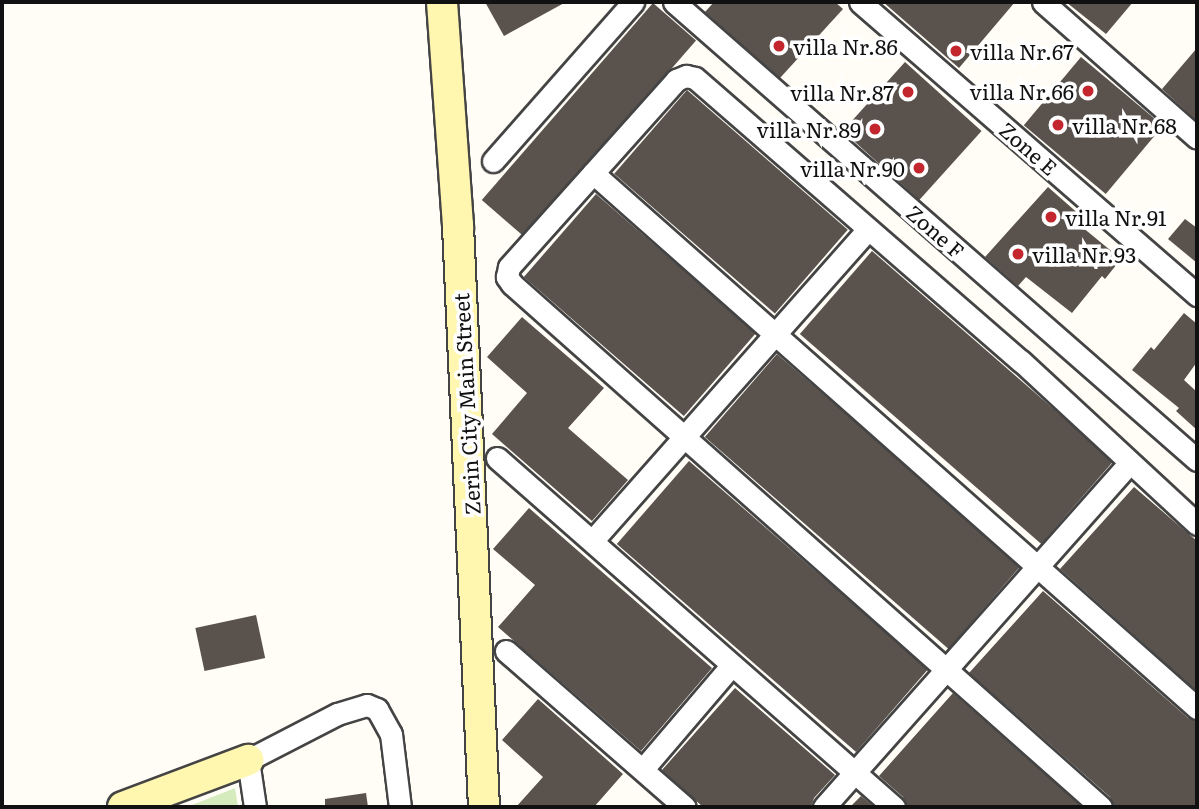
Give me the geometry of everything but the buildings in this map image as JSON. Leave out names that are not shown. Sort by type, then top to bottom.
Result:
[{"type":"street","name":"Zerin City Main Street","points":[[442,2],[458,226],[484,807]]},
{"type":"street","points":[[493,161],[633,2]]},
{"type":"street","name":"Zone F","points":[[674,2],[1197,460]]},
{"type":"street","name":"Zone E","points":[[860,2],[1197,295]]},
{"type":"street","points":[[1043,2],[1197,138]]},
{"type":"street","points":[[1101,807],[507,277],[514,257],[676,80],[686,76],[700,82],[867,230],[1021,361],[1197,524]]},
{"type":"street","points":[[593,173],[1197,708]]},
{"type":"street","points":[[593,540],[686,438],[867,230]]},
{"type":"street","points":[[497,458],[894,807]]},
{"type":"street","points":[[824,807],[1129,463]]},
{"type":"street","points":[[506,651],[643,769],[682,807]]},
{"type":"street","points":[[643,769],[731,666]]},
{"type":"street","points":[[123,807],[248,760],[337,714],[367,705],[377,709],[391,734],[400,807]]},
{"type":"street","points":[[248,760],[255,807]]},
{"type":"green space","points":[[235,788],[238,807],[187,807]]},
{"type":"place","name":"villa Nr.86","points":[[779,46]]},
{"type":"place","name":"villa Nr.67","points":[[956,51]]},
{"type":"place","name":"villa Nr.66","points":[[1088,91]]},
{"type":"place","name":"villa Nr.87","points":[[908,92]]},
{"type":"place","name":"villa Nr.68","points":[[1058,125]]},
{"type":"place","name":"villa Nr.89","points":[[875,129]]},
{"type":"place","name":"villa Nr.90","points":[[919,168]]},
{"type":"place","name":"villa Nr.91","points":[[1051,217]]},
{"type":"place","name":"villa Nr.93","points":[[1018,254]]}]
